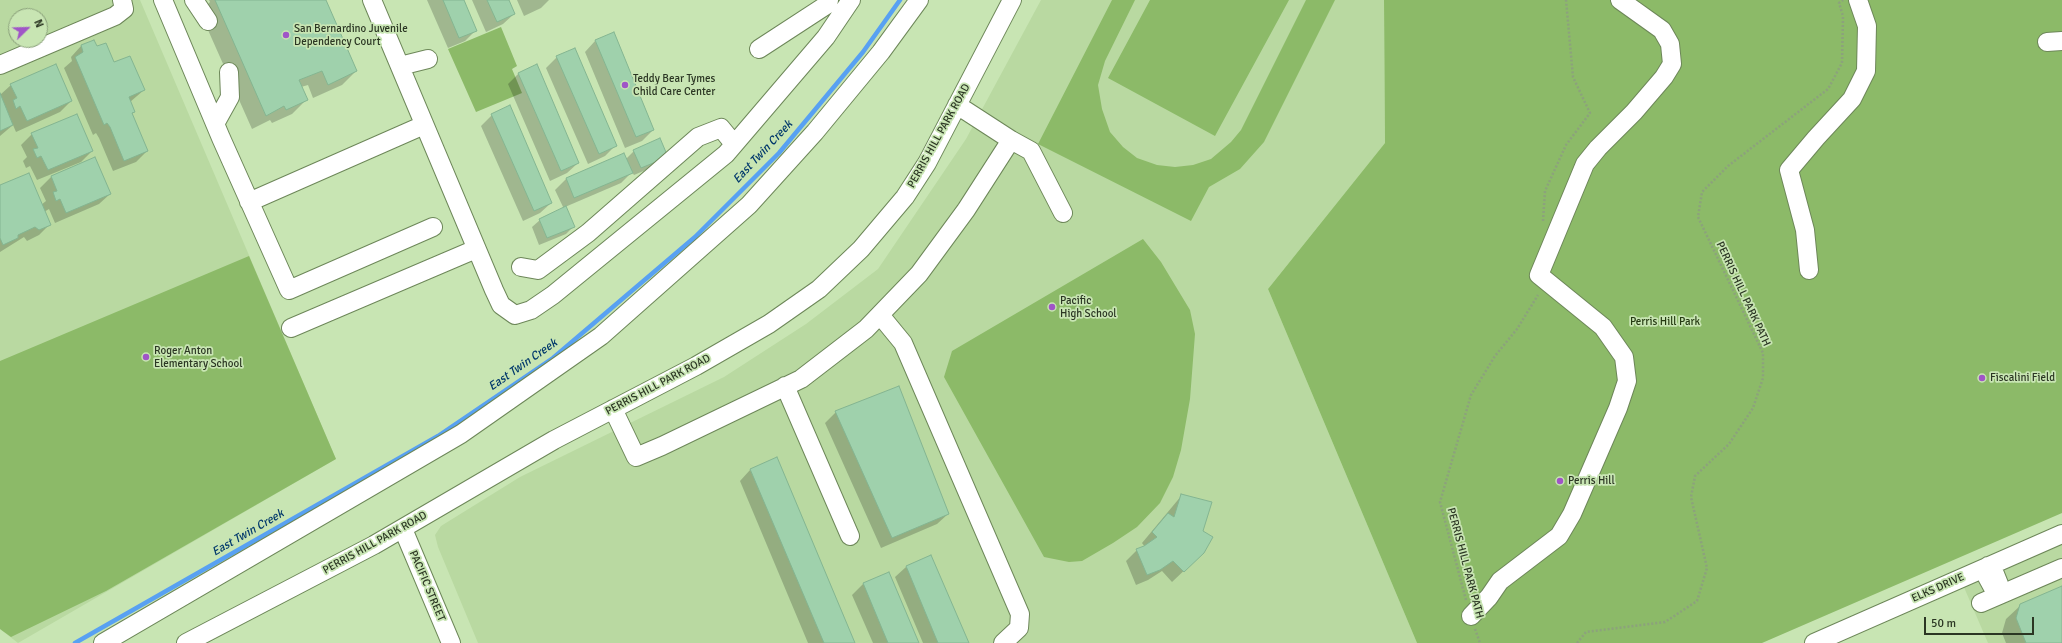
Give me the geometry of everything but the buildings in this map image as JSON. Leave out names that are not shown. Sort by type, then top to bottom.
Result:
[{"type":"street","points":[[0,65],[115,16],[124,9],[122,0]]},
{"type":"street","points":[[163,0],[215,124],[289,290],[433,227]]},
{"type":"street","points":[[194,0],[208,21]]},
{"type":"street","points":[[372,0],[476,249],[501,305],[515,315],[531,310],[613,246],[726,154],[826,37],[851,0]]},
{"type":"street","points":[[759,49],[828,4],[829,0]]},
{"type":"street","points":[[103,643],[461,434],[601,336],[749,205],[815,132],[881,52],[919,0]]},
{"type":"street","name":"PERRIS HILL PARK ROAD","points":[[186,643],[403,529],[554,440],[696,366],[769,324],[819,289],[861,250],[905,197],[927,163],[1012,0]]},
{"type":"street","points":[[1471,616],[1489,597],[1500,581],[1559,536],[1572,514],[1618,408],[1627,381],[1624,357],[1603,327],[1539,275],[1585,164],[1598,148],[1634,112],[1664,77],[1672,64],[1670,44],[1662,30],[1620,0]]},
{"type":"street","points":[[1809,270],[1805,230],[1789,170],[1852,99],[1866,71],[1866,26],[1858,0]]},
{"type":"street","points":[[400,66],[428,59]]},
{"type":"street","points":[[215,124],[230,96],[229,72]]},
{"type":"street","points":[[958,105],[1011,140],[1031,151],[1063,213]]},
{"type":"street","points":[[250,202],[424,125]]},
{"type":"street","points":[[521,267],[538,270],[588,233],[698,137],[721,128],[734,144]]},
{"type":"street","points":[[613,409],[636,457],[662,446],[801,378],[823,363],[866,329],[919,274],[966,210],[1011,140]]},
{"type":"street","points":[[588,233],[613,246]]},
{"type":"street","points":[[292,328],[476,249]]},
{"type":"street","points":[[880,315],[903,343],[1020,614],[1019,628],[1004,643]]},
{"type":"street","points":[[785,386],[810,439],[850,536]]},
{"type":"street","name":"PACIFIC STREET","points":[[403,529],[451,643]]},
{"type":"street","name":"ELKS DRIVE","points":[[1814,643],[1989,568],[2062,534]]},
{"type":"street","points":[[1989,568],[1987,577],[1993,588],[1999,593]]},
{"type":"street","points":[[1981,603],[1999,593],[2062,568]]},
{"type":"path","points":[[1543,222],[1545,191],[1566,144],[1590,113],[1573,77],[1566,0]]},
{"type":"path","name":"PERRIS HILL PARK PATH","points":[[1577,643],[1586,632],[1665,622],[1697,601],[1707,568],[1691,497],[1695,476],[1729,444],[1753,408],[1763,378],[1763,353],[1698,217],[1702,192],[1728,166],[1828,89],[1842,63],[1844,16],[1839,3],[1843,0]]},
{"type":"path","name":"PERRIS HILL PARK PATH","points":[[1480,643],[1471,616],[1440,502],[1471,395],[1495,356],[1517,329],[1538,295],[1539,275]]},
{"type":"shaded area","name":"Roger Anton Elementary School","points":[[0,0],[140,0],[336,459],[18,643],[0,629]]},
{"type":"shaded area","name":"Pacific High School","points":[[1041,0],[1384,0],[1385,143],[1268,289],[1417,643],[478,643],[438,547],[435,535],[441,526],[520,477],[724,377],[806,324],[878,269],[966,139]]},
{"type":"shaded area","points":[[2062,541],[2062,643],[1988,643],[1963,585]]},
{"type":"green space","points":[[1112,0],[1135,0],[1105,61],[1098,85],[1102,109],[1110,132],[1123,147],[1137,158],[1157,165],[1175,167],[1193,165],[1211,159],[1231,142],[1241,130],[1306,0],[1335,0],[1264,142],[1240,169],[1209,187],[1191,221],[1038,144]]},
{"type":"green space","points":[[1150,0],[1289,0],[1215,136],[1108,78]]},
{"type":"green space","name":"Perris Hill Park","points":[[1384,0],[2062,0],[2062,513],[1762,643],[1417,643],[1268,289],[1385,143]]},
{"type":"green space","points":[[501,27],[517,66],[512,69],[522,93],[476,112],[448,49]]},
{"type":"green space","points":[[1143,239],[1161,262],[1190,310],[1195,334],[1190,399],[1181,450],[1173,477],[1160,503],[1137,527],[1113,543],[1082,561],[1069,562],[1044,557],[944,377],[952,351]]},
{"type":"green space","points":[[249,256],[336,459],[106,591],[11,637],[0,629],[0,361]]},
{"type":"waterway","name":"East Twin Creek","points":[[75,643],[438,436],[553,358],[695,237],[779,153],[863,52],[900,0]]},
{"type":"place","name":"San Bernardino Juvenile Dependency Court","points":[[286,35]]},
{"type":"place","name":"Teddy Bear Tymes Child Care Center","points":[[625,85]]},
{"type":"place","name":"Pacific High School","points":[[1052,307]]},
{"type":"place","name":"Roger Anton Elementary School","points":[[146,357]]},
{"type":"place","name":"Fiscalini Field","points":[[1982,378]]},
{"type":"place","name":"Perris Hill","points":[[1560,481]]}]
